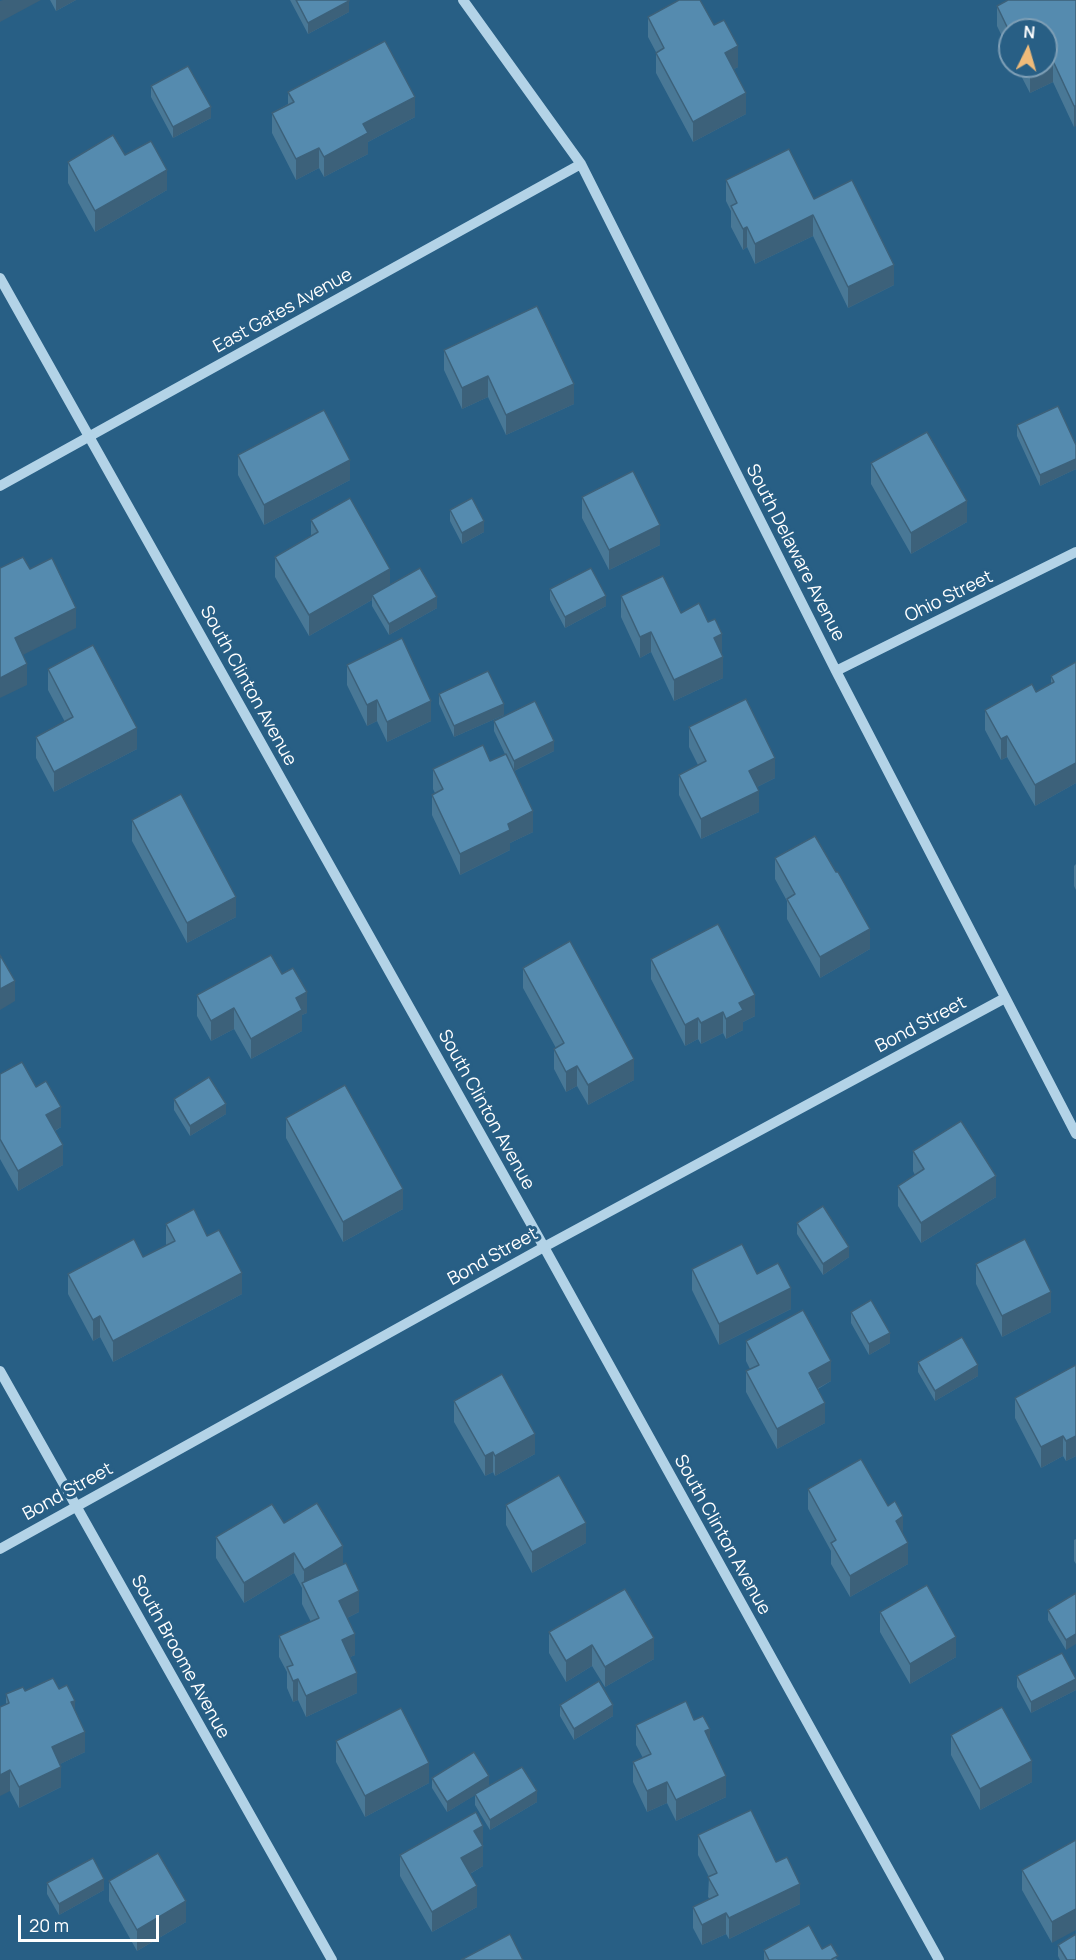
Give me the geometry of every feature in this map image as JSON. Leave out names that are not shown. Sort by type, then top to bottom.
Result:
[{"type":"street","name":"South Delaware Avenue","points":[[463,0],[581,164],[836,671],[1076,1134]]},
{"type":"street","name":"East Gates Avenue","points":[[0,486],[581,164]]},
{"type":"street","name":"South Clinton Avenue","points":[[0,278],[544,1247],[939,1960]]},
{"type":"street","name":"Ohio Street","points":[[836,671],[1076,552]]},
{"type":"street","name":"Bond Street","points":[[0,1549],[544,1247],[1005,998]]},
{"type":"street","name":"South Broome Avenue","points":[[0,1371],[332,1960]]},
{"type":"building","points":[[296,0],[349,0],[349,1],[308,23]]},
{"type":"building","points":[[679,0],[700,0],[714,25],[724,20],[738,46],[725,53],[746,93],[693,122],[656,53],[664,48],[648,17]]},
{"type":"building","points":[[1008,0],[1076,0],[1076,106],[1058,72],[1058,18],[1003,18],[997,6]]},
{"type":"building","points":[[385,41],[415,97],[363,124],[368,133],[324,157],[319,148],[296,159],[272,113],[294,102],[288,92]]},
{"type":"building","points":[[188,66],[211,107],[173,127],[151,86]]},
{"type":"building","points":[[113,135],[125,155],[151,141],[167,170],[95,211],[68,162]]},
{"type":"building","points":[[789,149],[814,199],[852,180],[894,265],[848,287],[813,215],[755,244],[747,227],[743,229],[731,206],[737,203],[726,180]]},
{"type":"building","points":[[537,306],[574,384],[506,415],[488,376],[462,388],[444,350]]},
{"type":"building","points":[[1058,406],[1076,445],[1076,459],[1040,475],[1017,425]]},
{"type":"building","points":[[324,410],[350,460],[264,505],[238,455]]},
{"type":"building","points":[[927,432],[967,501],[911,533],[871,463]]},
{"type":"building","points":[[633,471],[660,525],[609,550],[582,497]]},
{"type":"building","points":[[350,498],[390,569],[309,615],[275,557],[318,532],[311,520]]},
{"type":"building","points":[[472,498],[484,521],[462,533],[450,510]]},
{"type":"building","points":[[23,557],[30,569],[52,558],[76,608],[15,638],[27,664],[0,678],[0,568]]},
{"type":"building","points":[[420,568],[437,597],[389,624],[372,595]]},
{"type":"building","points":[[591,568],[606,596],[565,617],[550,589]]},
{"type":"building","points":[[663,576],[681,613],[699,603],[708,622],[715,619],[722,634],[714,638],[723,657],[674,680],[651,632],[640,637],[621,596]]},
{"type":"building","points":[[402,638],[431,701],[387,722],[377,700],[367,705],[347,665]]},
{"type":"building","points":[[93,645],[137,728],[54,772],[36,737],[73,717],[48,669]]},
{"type":"building","points":[[1076,662],[1076,763],[1035,785],[1007,736],[1001,739],[985,710],[1032,684],[1036,692],[1054,682],[1051,676]]},
{"type":"building","points":[[488,671],[504,704],[454,726],[439,694]]},
{"type":"building","points":[[746,699],[775,758],[749,771],[759,791],[701,819],[679,775],[706,761],[689,727]]},
{"type":"building","points":[[535,701],[554,741],[514,761],[494,721]]},
{"type":"building","points":[[483,745],[490,761],[506,754],[533,811],[508,824],[510,830],[460,854],[432,795],[443,789],[433,769]]},
{"type":"building","points":[[181,794],[236,897],[187,923],[132,820]]},
{"type":"building","points":[[815,836],[870,929],[820,957],[787,899],[795,894],[775,858]]},
{"type":"building","points":[[718,924],[755,995],[739,1003],[743,1010],[726,1019],[723,1012],[701,1023],[698,1018],[685,1025],[651,959]]},
{"type":"building","points":[[570,941],[634,1059],[588,1085],[577,1066],[566,1072],[554,1049],[564,1043],[523,968]]},
{"type":"building","points":[[0,955],[15,981],[0,989]]},
{"type":"building","points":[[271,955],[282,974],[293,968],[307,992],[296,998],[302,1010],[251,1039],[234,1008],[211,1021],[197,995]]},
{"type":"building","points":[[22,1062],[36,1087],[46,1081],[61,1107],[46,1115],[63,1145],[18,1171],[0,1139],[0,1074]]},
{"type":"building","points":[[209,1077],[226,1104],[190,1126],[174,1099]]},
{"type":"building","points":[[345,1085],[403,1189],[343,1222],[286,1118]]},
{"type":"building","points":[[961,1121],[996,1176],[921,1223],[898,1186],[924,1169],[913,1151]]},
{"type":"building","points":[[823,1206],[849,1247],[823,1264],[797,1223]]},
{"type":"building","points":[[194,1209],[207,1236],[219,1230],[242,1273],[113,1341],[100,1316],[93,1320],[68,1274],[134,1239],[143,1257],[175,1241],[166,1224]]},
{"type":"building","points":[[1025,1239],[1051,1292],[1002,1316],[976,1264]]},
{"type":"building","points":[[742,1244],[757,1274],[778,1263],[791,1288],[719,1324],[692,1269]]},
{"type":"building","points":[[871,1300],[890,1333],[869,1344],[851,1312]]},
{"type":"building","points":[[803,1310],[831,1361],[809,1373],[825,1403],[777,1429],[746,1371],[759,1365],[746,1341]]},
{"type":"building","points":[[962,1337],[978,1365],[935,1391],[918,1362]]},
{"type":"building","points":[[1076,1365],[1076,1436],[1066,1441],[1063,1436],[1041,1447],[1015,1398]]},
{"type":"building","points":[[502,1374],[535,1434],[495,1456],[493,1452],[485,1456],[454,1401]]},
{"type":"building","points":[[861,1459],[888,1506],[895,1501],[903,1516],[896,1521],[908,1543],[850,1576],[831,1543],[836,1540],[808,1489]]},
{"type":"building","points":[[559,1475],[586,1523],[532,1552],[506,1505]]},
{"type":"building","points":[[317,1503],[343,1546],[304,1570],[294,1553],[244,1583],[216,1537],[272,1504],[284,1523]]},
{"type":"building","points":[[346,1563],[359,1591],[339,1601],[355,1634],[342,1640],[357,1673],[306,1696],[298,1679],[293,1681],[287,1667],[293,1665],[279,1636],[319,1618],[302,1583]]},
{"type":"building","points":[[927,1585],[956,1637],[910,1664],[880,1612]]},
{"type":"building","points":[[625,1589],[654,1638],[605,1667],[592,1645],[566,1661],[549,1632]]},
{"type":"building","points":[[1076,1593],[1076,1634],[1066,1640],[1048,1610]]},
{"type":"building","points":[[1062,1653],[1076,1679],[1031,1702],[1017,1676]]},
{"type":"building","points":[[53,1678],[59,1689],[67,1685],[75,1701],[71,1702],[85,1732],[52,1747],[61,1767],[19,1787],[10,1770],[0,1775],[0,1707],[9,1703],[6,1694],[23,1687],[25,1691]]},
{"type":"building","points":[[599,1681],[613,1705],[574,1729],[560,1705]]},
{"type":"building","points":[[686,1701],[694,1720],[703,1716],[710,1729],[705,1731],[726,1776],[676,1800],[667,1782],[647,1791],[633,1762],[651,1754],[636,1725]]},
{"type":"building","points":[[1002,1707],[1032,1761],[980,1789],[951,1735]]},
{"type":"building","points":[[401,1708],[429,1763],[365,1796],[336,1741]]},
{"type":"building","points":[[474,1752],[489,1776],[447,1802],[432,1778]]},
{"type":"building","points":[[522,1767],[537,1791],[490,1820],[475,1794]]},
{"type":"building","points":[[751,1810],[776,1862],[787,1857],[800,1884],[729,1918],[726,1913],[702,1925],[693,1907],[718,1895],[708,1877],[717,1873],[698,1835]]},
{"type":"building","points":[[476,1812],[483,1826],[474,1831],[483,1846],[461,1858],[477,1886],[432,1912],[400,1855]]},
{"type":"building","points":[[1076,1840],[1076,1909],[1052,1922],[1022,1870]]},
{"type":"building","points":[[158,1853],[186,1901],[137,1930],[109,1881]]},
{"type":"building","points":[[93,1858],[104,1879],[59,1904],[47,1883]]},
{"type":"building","points":[[809,1925],[822,1949],[831,1944],[838,1956],[833,1960],[769,1960],[764,1950]]},
{"type":"building","points":[[510,1934],[523,1960],[461,1960]]},
{"type":"building","points":[[1076,1934],[1076,1960],[1067,1960],[1058,1945]]}]
